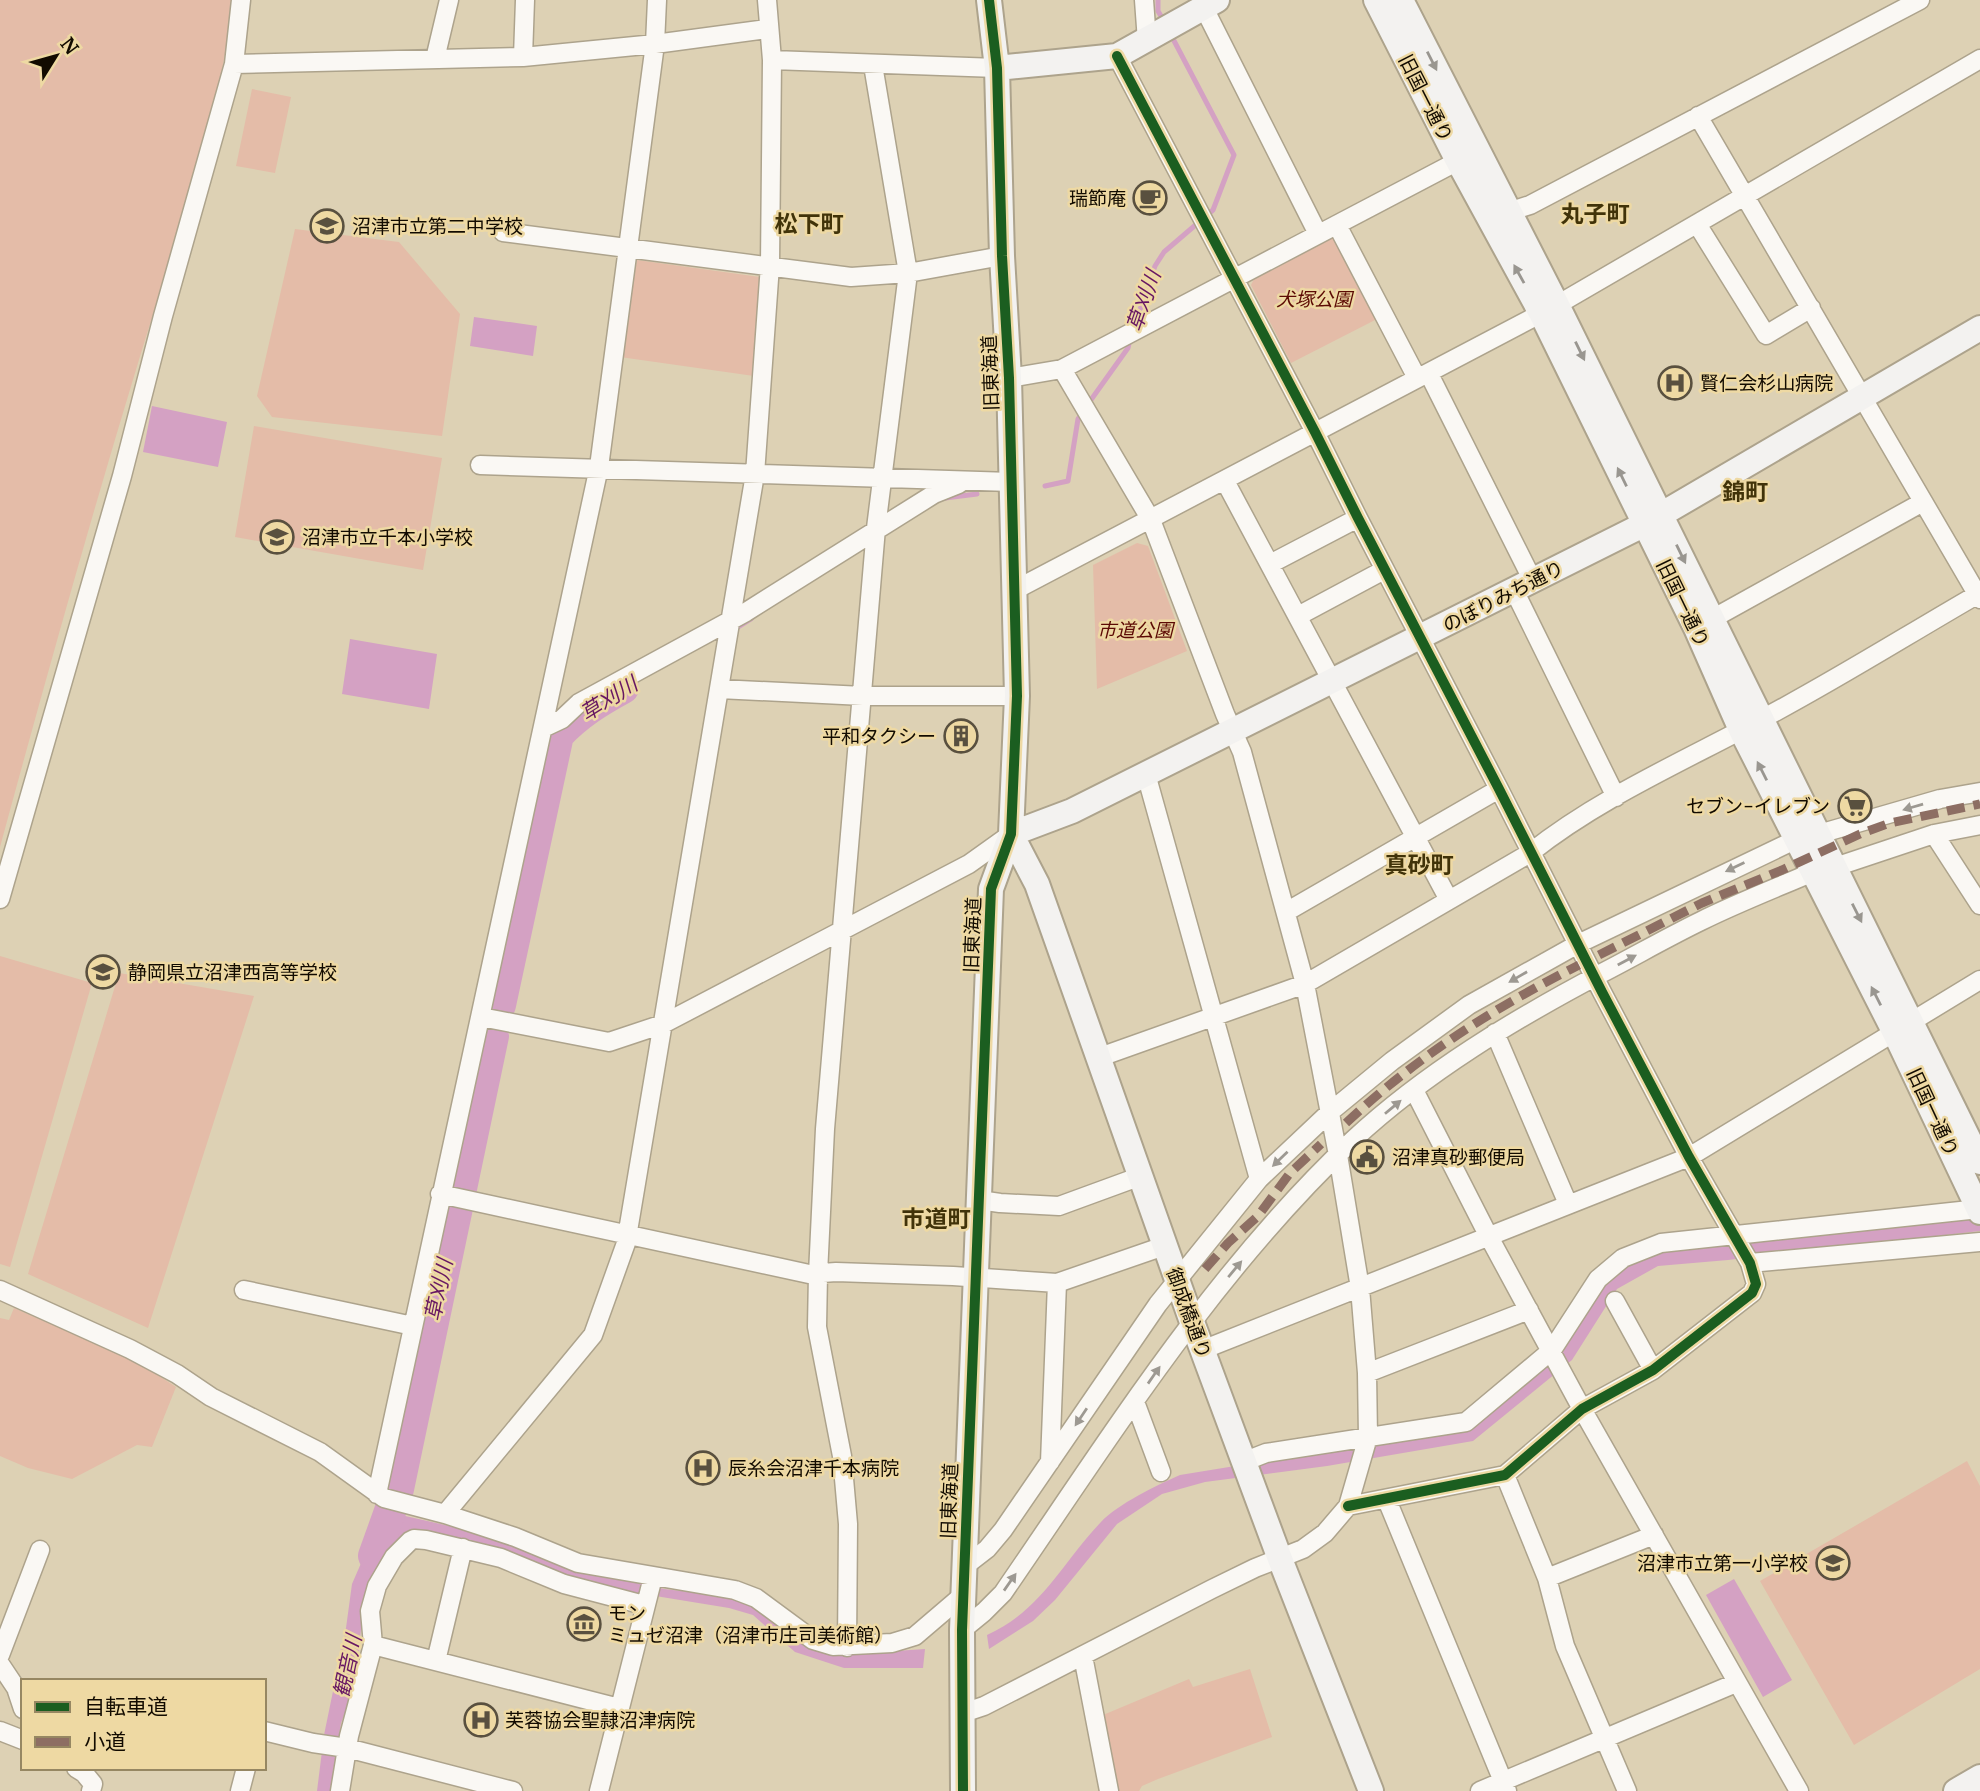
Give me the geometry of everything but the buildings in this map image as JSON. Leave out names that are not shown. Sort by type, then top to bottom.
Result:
[{"type":"street","points":[[0,899],[122,476],[163,316],[234,64],[241,0]]},
{"type":"street","points":[[435,59],[449,0]]},
{"type":"street","points":[[523,57],[525,0]]},
{"type":"street","points":[[377,1494],[599,467],[655,44],[657,0]]},
{"type":"street","points":[[445,1514],[593,1335],[626,1243],[755,474],[770,265],[772,60],[767,29],[767,0]]},
{"type":"street","name":"旧東海道","points":[[963,1791],[962,1630],[991,890],[1011,834],[1017,696],[1009,378],[1002,256],[997,68],[989,0]]},
{"type":"street","points":[[1144,0],[1147,41]]},
{"type":"street","name":"旧国一通り","points":[[1376,0],[1458,161],[1549,309]]},
{"type":"street","name":"旧国一通り","points":[[1401,0],[1508,212],[1549,309],[1705,624],[1751,725],[1903,1028],[1980,1162]]},
{"type":"street","points":[[1508,212],[1530,205],[1920,0]]},
{"type":"street","points":[[772,60],[997,68],[1117,57],[1210,4],[1318,234]]},
{"type":"street","points":[[234,64],[523,57],[655,44],[767,29]]},
{"type":"street","points":[[1117,57],[1235,278],[1689,1157],[1750,1263],[1756,1284],[1752,1293],[1653,1370],[1582,1409],[1505,1475],[1348,1506]]},
{"type":"street","points":[[1015,590],[1549,309],[1980,59]]},
{"type":"street","points":[[847,1647],[848,1524],[842,1456],[817,1327],[818,1274],[825,1129],[876,528],[908,273],[873,65]]},
{"type":"street","points":[[1100,1057],[1305,984],[1530,853],[1616,797],[1751,725],[1979,596],[1698,116]]},
{"type":"street","points":[[1009,378],[1062,369],[1458,161]]},
{"type":"street","points":[[1697,223],[1766,335],[1811,308]]},
{"type":"street","points":[[1337,225],[1423,376],[1523,585],[1616,797]]},
{"type":"street","points":[[503,232],[850,277],[908,273],[1002,256]]},
{"type":"street","name":"のぼりみち通り","points":[[1011,834],[1072,811],[1653,520],[1980,328]]},
{"type":"street","points":[[961,1710],[984,1706],[1131,1629],[1255,1569],[1303,1549],[1325,1533],[1348,1506],[1368,1437],[1367,1373],[1360,1288],[1339,1155],[1305,984],[1242,752],[1231,731],[1151,520],[1062,369]]},
{"type":"street","points":[[480,465],[1011,482]]},
{"type":"street","points":[[543,728],[562,719],[579,703],[806,575],[876,528],[934,494],[965,481]]},
{"type":"street","points":[[1225,481],[1449,901]]},
{"type":"street","points":[[1705,624],[1923,502]]},
{"type":"street","points":[[1270,564],[1358,519]]},
{"type":"street","points":[[1298,616],[1384,570]]},
{"type":"street","points":[[719,689],[863,696],[1017,696]]},
{"type":"street","points":[[1146,774],[1259,1179]]},
{"type":"street","points":[[1286,912],[1500,789]]},
{"type":"street","points":[[965,1566],[991,1545],[1158,1304],[1259,1179],[1330,1112],[1392,1060],[1469,1005],[1578,944],[1808,836],[1940,799],[1980,792]]},
{"type":"street","points":[[962,1630],[1003,1592],[1192,1322],[1279,1217],[1354,1139],[1414,1090],[1495,1033],[1703,920],[1824,870],[1934,834],[1980,825]]},
{"type":"street","points":[[481,1017],[609,1042],[663,1024],[969,864],[1011,834]]},
{"type":"street","name":"御成橋通り","points":[[1011,834],[1037,884],[1202,1350],[1371,1791]]},
{"type":"street","points":[[1934,834],[1980,905]]},
{"type":"street","points":[[1202,1350],[1689,1157],[1980,980]]},
{"type":"street","name":"旧国一通り","points":[[1903,1028],[1979,1210]]},
{"type":"street","points":[[1495,1033],[1568,1205]]},
{"type":"street","points":[[1414,1090],[1582,1409],[1799,1791]]},
{"type":"street","points":[[979,1200],[1059,1206],[1141,1176]]},
{"type":"street","points":[[440,1194],[809,1274],[836,1272],[1056,1283],[1164,1246]]},
{"type":"street","points":[[1246,1469],[1266,1453],[1466,1422],[1552,1350],[1598,1279],[1623,1258],[1661,1243],[1979,1210]]},
{"type":"street","points":[[1750,1263],[1980,1242]]},
{"type":"street","points":[[1050,1462],[1056,1283]]},
{"type":"street","points":[[0,1290],[130,1349],[177,1374],[211,1397],[320,1452],[384,1499],[445,1514],[515,1537],[578,1563],[735,1590],[756,1598],[813,1640],[847,1647],[906,1640],[915,1636],[964,1595]]},
{"type":"street","points":[[244,1290],[413,1326]]},
{"type":"street","points":[[1615,1301],[1653,1370]]},
{"type":"street","points":[[1367,1373],[1529,1310]]},
{"type":"street","points":[[1135,1402],[1161,1472]]},
{"type":"street","points":[[1505,1475],[1547,1578],[1565,1646],[1627,1791]]},
{"type":"street","points":[[1387,1500],[1505,1786]]},
{"type":"street","points":[[341,1791],[347,1748],[373,1645],[370,1611],[377,1586],[394,1557],[414,1539],[413,1506]]},
{"type":"street","points":[[1547,1578],[1654,1535]]},
{"type":"street","points":[[414,1539],[501,1558],[564,1584],[644,1605]]},
{"type":"street","points":[[436,1661],[463,1548]]},
{"type":"street","points":[[0,1655],[40,1550]]},
{"type":"street","points":[[599,1791],[653,1577]]},
{"type":"street","points":[[373,1645],[619,1707]]},
{"type":"street","points":[[1083,1656],[1109,1791]]},
{"type":"street","points":[[0,1664],[16,1688],[21,1703]]},
{"type":"street","points":[[1479,1791],[1505,1786],[1603,1740],[1737,1683]]},
{"type":"street","points":[[0,1731],[21,1739]]},
{"type":"street","points":[[266,1732],[316,1744],[347,1748],[471,1786],[513,1791]]},
{"type":"street","points":[[79,1770],[93,1784],[91,1791]]},
{"type":"street","points":[[240,1791],[245,1770]]},
{"type":"street","points":[[1956,1791],[1980,1777]]},
{"type":"green space","points":[[0,0],[233,0],[217,92],[194,183],[102,484],[0,847]]},
{"type":"green space","points":[[252,89],[291,97],[275,173],[236,166]]},
{"type":"green space","points":[[295,229],[399,242],[460,314],[442,436],[272,417],[257,396]]},
{"type":"green space","name":"犬塚公園","points":[[1333,237],[1340,240],[1379,318],[1291,363],[1251,285],[1255,277]]},
{"type":"green space","points":[[637,260],[760,277],[754,376],[620,357]]},
{"type":"green space","points":[[254,426],[442,458],[423,570],[235,537]]},
{"type":"green space","name":"市道公園","points":[[1137,543],[1148,546],[1187,651],[1097,689],[1093,565]]},
{"type":"green space","points":[[0,956],[92,983],[10,1267],[0,1264]]},
{"type":"green space","points":[[119,973],[254,996],[148,1328],[28,1274]]},
{"type":"green space","points":[[14,1308],[135,1360],[176,1387],[152,1447],[137,1445],[72,1479],[28,1468],[0,1456],[0,1318],[9,1320]]},
{"type":"green space","points":[[1967,1461],[1980,1486],[1980,1669],[1854,1745],[1760,1581]]},
{"type":"green space","points":[[1250,1669],[1272,1737],[1158,1779],[1142,1786],[1139,1791],[1118,1791],[1103,1715],[1189,1679],[1193,1687]]},
{"type":"water","points":[[474,317],[537,326],[533,356],[470,346]]},
{"type":"water","points":[[152,406],[227,422],[218,467],[143,452]]},
{"type":"water","points":[[350,639],[437,654],[429,709],[342,694]]},
{"type":"water","points":[[1980,1214],[1980,1231],[1658,1266],[1617,1289],[1572,1360],[1473,1441],[1327,1466],[1205,1482],[1162,1494],[1117,1524],[1055,1600],[1033,1621],[989,1649],[987,1635],[1006,1625],[1037,1599],[1108,1515],[1171,1479],[1180,1475],[1466,1428],[1497,1405],[1603,1279],[1633,1259],[1672,1250],[1859,1232]]},
{"type":"water","name":"観音川","points":[[382,1515],[401,1515],[502,1538],[664,1589],[717,1595],[747,1604],[788,1631],[837,1655],[925,1649],[923,1668],[844,1668],[795,1652],[753,1615],[729,1608],[631,1592],[542,1568],[469,1542],[410,1531],[379,1563],[364,1600],[355,1687],[341,1723],[330,1791],[317,1791],[324,1735],[346,1628],[352,1584]]},
{"type":"water","points":[[1734,1579],[1792,1680],[1763,1697],[1706,1595]]},
{"type":"waterway","name":"草刈川","points":[[1158,0],[1158,11],[1165,23]]},
{"type":"waterway","name":"草刈川","points":[[1134,327],[1155,266],[1164,252],[1213,210],[1234,155],[1171,35]]},
{"type":"waterway","name":"草刈川","points":[[1088,404],[1128,348],[1130,339]]},
{"type":"waterway","name":"草刈川","points":[[1045,486],[1068,481],[1078,419],[1083,412]]},
{"type":"waterway","name":"草刈川","points":[[945,498],[977,494]]},
{"type":"waterway","name":"草刈川","points":[[735,629],[751,619]]},
{"type":"waterway","name":"草刈川","points":[[500,1005],[558,735],[589,708],[623,688]]},
{"type":"waterway","name":"草刈川","points":[[374,1556],[398,1489],[493,1036]]},
{"type":"marked path","points":[[1599,955],[1702,903],[1860,834],[1890,823],[1980,804]]},
{"type":"marked path","points":[[1346,1123],[1372,1099],[1457,1035],[1517,998],[1579,965]]},
{"type":"marked path","points":[[1205,1269],[1228,1243],[1258,1216],[1290,1173],[1321,1144]]},
{"type":"cycle path","points":[[963,1791],[962,1630],[991,889],[1011,834],[1017,696],[1009,378],[1002,256],[997,68],[989,0]]},
{"type":"cycle path","points":[[1117,56],[1315,432],[1602,992],[1689,1157],[1750,1263],[1756,1284],[1752,1293],[1653,1370],[1582,1409],[1505,1475],[1348,1506]]},
{"type":"place","name":"瑞節庵","points":[[1150,198]]},
{"type":"place","name":"沼津市立第二中学校","points":[[327,226]]},
{"type":"place","name":"賢仁会杉山病院","points":[[1675,383]]},
{"type":"place","name":"沼津市立千本小学校","points":[[277,537]]},
{"type":"place","name":"平和タクシー","points":[[961,736]]},
{"type":"place","name":"セブン-イレブン","points":[[1855,806]]},
{"type":"place","name":"静岡県立沼津西高等学校","points":[[103,972]]},
{"type":"place","name":"沼津真砂郵便局","points":[[1367,1157]]},
{"type":"place","name":"辰糸会沼津千本病院","points":[[703,1468]]},
{"type":"place","name":"沼津市立第一小学校","points":[[1833,1563]]},
{"type":"place","name":"モン ミュゼ沼津（沼津市庄司美術館）","points":[[584,1624]]},
{"type":"place","name":"芙蓉協会聖隷沼津病院","points":[[481,1720]]},
{"type":"district","name":"丸子町","points":[[1595,214]]},
{"type":"district","name":"松下町","points":[[809,224]]},
{"type":"district","name":"錦町","points":[[1745,492]]},
{"type":"district","name":"真砂町","points":[[1419,865]]},
{"type":"district","name":"市道町","points":[[936,1219]]}]
